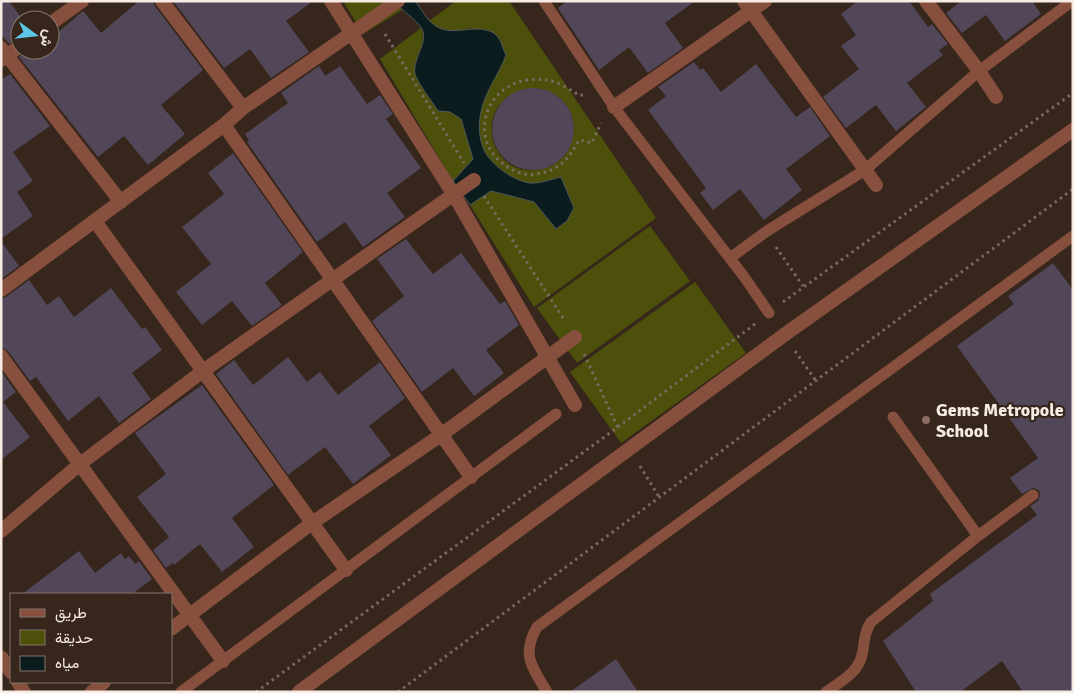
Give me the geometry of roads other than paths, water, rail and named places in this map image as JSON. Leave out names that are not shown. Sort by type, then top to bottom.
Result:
[{"type":"street","points":[[60,17],[82,1]]},
{"type":"street","points":[[162,1],[243,108]]},
{"type":"street","points":[[330,1],[454,195],[575,405]]},
{"type":"street","points":[[611,102],[748,6],[765,1]]},
{"type":"street","points":[[926,1],[979,71],[996,97]]},
{"type":"street","points":[[1,290],[224,125],[243,108],[374,16],[396,3]]},
{"type":"street","points":[[748,6],[876,185]]},
{"type":"street","points":[[3,55],[121,202]]},
{"type":"street","points":[[224,125],[471,477]]},
{"type":"street","points":[[299,692],[784,335],[1073,130]]},
{"type":"street","points":[[1,531],[80,464],[203,372],[474,180]]},
{"type":"street","points":[[95,221],[346,570]]},
{"type":"street","points":[[172,628],[312,523],[441,435],[575,336]]},
{"type":"street","points":[[1,356],[223,661]]},
{"type":"street","points":[[1,656],[10,670]]},
{"type":"street","points":[[92,692],[103,683]]},
{"type":"lane","points":[[544,1],[611,102],[730,258],[769,313]]},
{"type":"lane","points":[[730,258],[766,231],[865,170],[979,71],[1072,1]]},
{"type":"lane","points":[[547,692],[530,664],[528,651],[531,638],[538,627],[1073,236]]},
{"type":"lane","points":[[181,692],[556,414]]},
{"type":"lane","points":[[893,418],[978,536]]},
{"type":"lane","points":[[826,692],[852,673],[858,666],[863,639],[871,622],[978,536],[1033,495]]},
{"type":"water","points":[[394,1],[415,1],[430,21],[442,29],[456,31],[486,30],[498,37],[506,55],[481,112],[479,131],[484,150],[497,167],[510,176],[524,182],[537,183],[561,177],[574,208],[567,221],[556,229],[534,202],[491,191],[470,205],[453,181],[473,159],[461,119],[450,112],[438,111],[419,82],[415,74],[415,68],[424,34],[420,26]]},
{"type":"place","name":"Gems Metropole School","points":[[926,420]]}]
